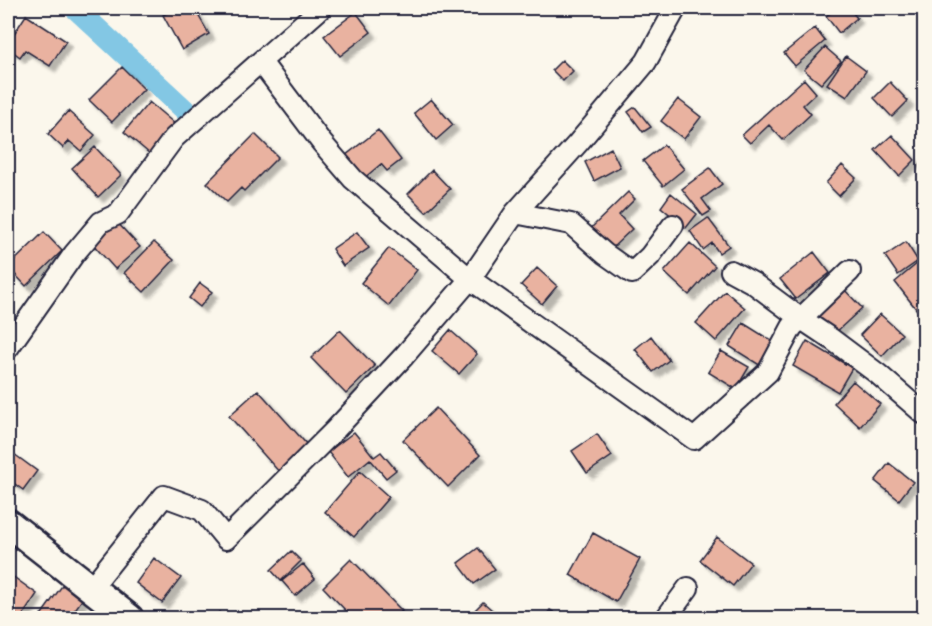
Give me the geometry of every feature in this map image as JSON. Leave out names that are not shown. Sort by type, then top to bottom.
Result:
[{"type":"street","points":[[8,348],[74,254],[100,222],[118,214],[174,138],[321,8]]},
{"type":"street","points":[[91,588],[164,496],[202,510],[226,539],[335,430],[404,356],[470,279],[515,213],[646,62],[676,8]]},
{"type":"street","points":[[261,62],[322,143],[353,178],[470,279],[694,439],[768,372],[792,327],[850,271]]},
{"type":"street","points":[[515,213],[571,224],[605,254],[632,273],[650,256],[673,225]]},
{"type":"street","points":[[731,271],[753,283],[830,338],[878,374],[924,414]]},
{"type":"street","points":[[8,523],[129,618]]},
{"type":"street","points":[[666,618],[688,588]]},
{"type":"building","points":[[176,8],[194,8],[209,34],[182,50],[163,15]]},
{"type":"building","points":[[838,8],[849,8],[857,18],[839,33],[826,16]]},
{"type":"building","points":[[356,12],[371,32],[340,56],[324,36]]},
{"type":"building","points":[[26,15],[66,41],[50,66],[25,50],[20,57],[8,48],[8,43]]},
{"type":"building","points":[[815,28],[825,41],[795,66],[784,53]]},
{"type":"building","points":[[825,47],[841,61],[821,84],[804,70]]},
{"type":"building","points":[[846,56],[866,71],[847,97],[827,84]]},
{"type":"building","points":[[562,60],[573,71],[563,81],[552,70]]},
{"type":"building","points":[[122,67],[144,89],[112,122],[89,100]]},
{"type":"building","points":[[804,79],[816,93],[803,105],[811,114],[783,140],[769,125],[750,143],[742,135]]},
{"type":"building","points":[[890,82],[908,101],[892,117],[874,98]]},
{"type":"building","points":[[431,99],[453,125],[436,140],[414,113]]},
{"type":"building","points":[[678,99],[701,117],[684,139],[661,121]]},
{"type":"building","points":[[149,102],[175,124],[150,154],[124,132]]},
{"type":"building","points":[[635,107],[651,127],[643,132],[628,112]]},
{"type":"building","points":[[68,111],[95,135],[81,151],[69,141],[63,148],[48,134]]},
{"type":"building","points":[[378,130],[401,160],[387,171],[381,164],[363,179],[345,156]]},
{"type":"building","points":[[255,134],[278,157],[244,191],[241,188],[227,202],[207,183]]},
{"type":"building","points":[[892,135],[915,160],[899,176],[875,150]]},
{"type":"building","points":[[664,145],[684,169],[663,186],[643,161]]},
{"type":"building","points":[[95,147],[121,175],[98,197],[72,168]]},
{"type":"building","points":[[611,148],[620,167],[594,181],[585,162]]},
{"type":"building","points":[[842,165],[856,178],[839,196],[826,183]]},
{"type":"building","points":[[710,168],[722,184],[702,199],[711,211],[703,216],[682,189]]},
{"type":"building","points":[[432,170],[450,189],[426,212],[408,194]]},
{"type":"building","points":[[628,192],[635,199],[619,215],[632,229],[610,250],[590,229]]},
{"type":"building","points":[[671,193],[697,214],[686,228],[661,207]]},
{"type":"building","points":[[708,218],[729,246],[719,253],[712,243],[703,250],[690,231]]},
{"type":"building","points":[[114,219],[140,247],[115,269],[90,241]]},
{"type":"building","points":[[44,232],[62,251],[26,286],[8,267]]},
{"type":"building","points":[[357,232],[369,248],[343,266],[332,249]]},
{"type":"building","points":[[154,242],[174,260],[144,292],[124,273]]},
{"type":"building","points":[[906,242],[918,261],[898,275],[885,256]]},
{"type":"building","points":[[690,243],[715,266],[689,295],[664,272]]},
{"type":"building","points":[[389,248],[417,270],[389,306],[361,283]]},
{"type":"building","points":[[814,252],[830,273],[796,299],[780,279]]},
{"type":"building","points":[[924,258],[924,312],[921,315],[895,282]]},
{"type":"building","points":[[537,268],[557,286],[542,304],[521,285]]},
{"type":"building","points":[[200,283],[212,292],[200,307],[189,298]]},
{"type":"building","points":[[840,285],[862,308],[835,333],[813,310]]},
{"type":"building","points":[[725,291],[745,308],[716,341],[696,323]]},
{"type":"building","points":[[880,314],[902,334],[882,356],[860,335]]},
{"type":"building","points":[[743,323],[775,343],[761,366],[729,346]]},
{"type":"building","points":[[340,330],[375,366],[346,394],[311,358]]},
{"type":"building","points":[[450,330],[477,354],[459,374],[432,351]]},
{"type":"building","points":[[651,336],[669,360],[653,372],[635,349]]},
{"type":"building","points":[[807,341],[852,368],[838,392],[793,366]]},
{"type":"building","points":[[721,351],[749,367],[736,389],[708,372]]},
{"type":"building","points":[[853,381],[880,404],[860,427],[834,403]]},
{"type":"building","points":[[258,390],[310,448],[281,474],[229,416]]},
{"type":"building","points":[[436,408],[480,455],[448,487],[403,440]]},
{"type":"building","points":[[354,432],[374,457],[381,452],[396,470],[386,478],[370,459],[348,477],[328,452]]},
{"type":"building","points":[[597,434],[612,456],[587,473],[572,451]]},
{"type":"building","points":[[14,454],[37,471],[23,490],[8,479],[8,463]]},
{"type":"building","points":[[889,463],[913,482],[899,500],[875,481]]},
{"type":"building","points":[[360,471],[389,497],[354,537],[325,512]]},
{"type":"building","points":[[593,533],[640,559],[616,602],[570,575]]},
{"type":"building","points":[[717,537],[751,563],[733,586],[700,560]]},
{"type":"building","points":[[478,548],[495,569],[474,584],[458,563]]},
{"type":"building","points":[[291,551],[301,561],[281,581],[271,570]]},
{"type":"building","points":[[154,558],[181,578],[162,603],[136,583]]},
{"type":"building","points":[[351,559],[402,611],[394,618],[353,618],[323,587]]},
{"type":"building","points":[[303,564],[315,579],[295,596],[282,581]]},
{"type":"building","points":[[8,573],[37,594],[21,618],[8,609]]},
{"type":"building","points":[[64,583],[84,597],[69,618],[39,618]]},
{"type":"building","points":[[483,602],[501,618],[467,618]]},
{"type":"building","points":[[550,610],[563,618],[544,618]]},
{"type":"building","points":[[219,612],[226,618],[213,618]]},
{"type":"waterway","points":[[75,8],[185,110]]}]
